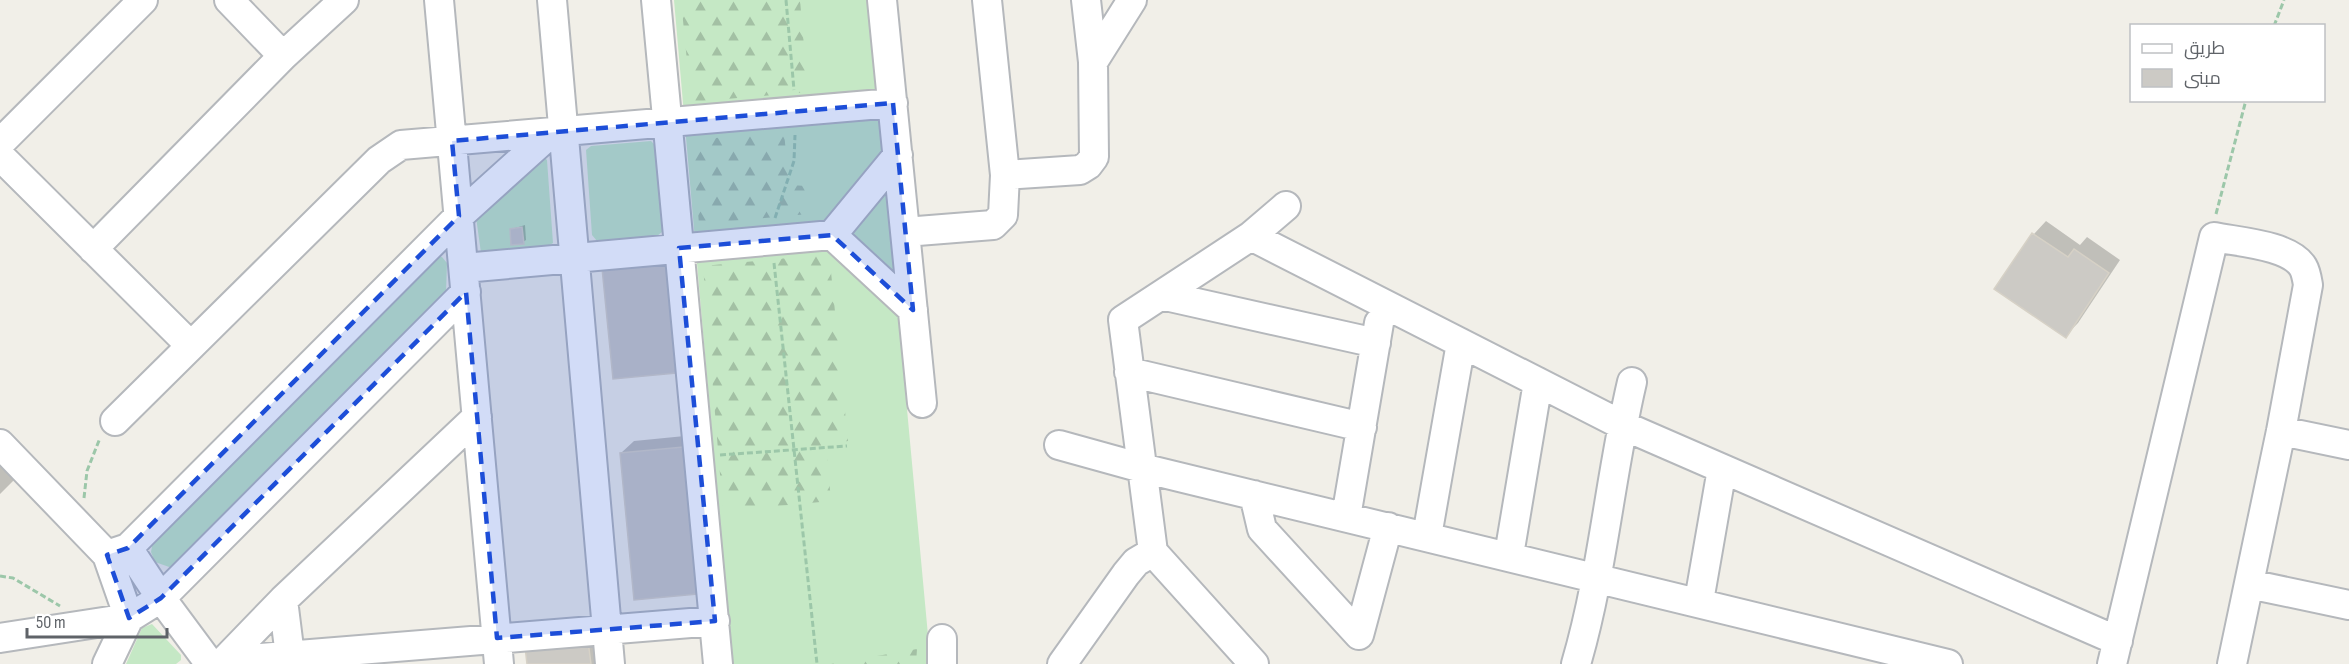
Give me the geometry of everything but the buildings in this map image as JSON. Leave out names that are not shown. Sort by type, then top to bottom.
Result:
[{"type":"street","points":[[0,143],[143,0]]},
{"type":"street","points":[[229,0],[283,56]]},
{"type":"street","points":[[93,249],[283,56],[344,0]]},
{"type":"street","points":[[439,0],[498,651]]},
{"type":"street","points":[[552,0],[559,131],[575,258],[610,664]]},
{"type":"street","points":[[656,0],[718,664]]},
{"type":"street","points":[[882,0],[922,403]]},
{"type":"street","points":[[905,232],[993,225],[998,222],[1004,210],[1005,175],[987,0]]},
{"type":"street","points":[[1005,175],[1080,170],[1092,162],[1094,157],[1093,62],[1086,0]]},
{"type":"street","points":[[1093,62],[1132,0]]},
{"type":"street","points":[[115,421],[390,151],[401,145],[893,103]]},
{"type":"street","points":[[118,552],[459,216],[559,131]]},
{"type":"street","points":[[0,638],[129,618],[161,598],[465,280],[575,258],[832,235],[898,155]]},
{"type":"street","points":[[0,156],[190,346]]},
{"type":"street","points":[[1254,664],[1153,552],[1123,320],[1251,236],[1286,206]]},
{"type":"street","points":[[832,235],[913,310]]},
{"type":"street","points":[[1251,236],[1622,425],[1722,469],[2115,653],[2214,237],[2284,251],[2296,258],[2304,268],[2308,285],[2281,431],[2232,664]]},
{"type":"street","points":[[1161,295],[1376,343]]},
{"type":"street","points":[[1346,517],[1383,303]]},
{"type":"street","points":[[1427,536],[1461,343]]},
{"type":"street","points":[[1130,372],[1362,427]]},
{"type":"street","points":[[1509,555],[1538,382]]},
{"type":"street","points":[[1575,664],[1597,577],[1622,425],[1632,382]]},
{"type":"street","points":[[216,663],[477,417]]},
{"type":"street","points":[[2281,431],[2349,445]]},
{"type":"street","points":[[0,444],[71,517],[118,552],[216,663]]},
{"type":"street","points":[[1059,445],[1142,468],[1699,601],[1948,664]]},
{"type":"street","points":[[1699,601],[1722,469]]},
{"type":"street","points":[[1254,495],[1262,529],[1359,635],[1388,527]]},
{"type":"street","points":[[107,664],[129,618],[118,552]]},
{"type":"street","points":[[1066,662],[1126,574],[1136,562],[1153,552]]},
{"type":"street","points":[[2249,584],[2349,605]]},
{"type":"street","points":[[283,600],[290,656]]},
{"type":"street","points":[[216,663],[290,656],[498,651],[607,630],[715,621]]},
{"type":"path","points":[[786,0],[796,110],[794,161],[785,192],[776,207],[772,240],[817,664]]},
{"type":"path","points":[[2275,24],[2284,0]]},
{"type":"path","points":[[2214,237],[2216,214],[2246,102]]},
{"type":"path","points":[[71,517],[84,499],[87,471],[97,442],[115,421]]},
{"type":"path","points":[[699,456],[847,446]]},
{"type":"path","points":[[0,576],[13,578],[59,605],[81,626]]},
{"type":"highlighted area","points":[[893,103],[913,310],[832,235],[679,248],[715,621],[497,638],[466,292],[161,598],[129,618],[107,555],[128,548],[459,216],[452,141]]},
{"type":"green space","points":[[674,0],[869,0],[929,646],[928,664],[732,664]]},
{"type":"green space","points":[[681,0],[800,0],[808,92],[691,102]]},
{"type":"green space","points":[[784,132],[789,185],[807,186],[808,214],[699,224],[692,140]]},
{"type":"green space","points":[[651,141],[656,146],[662,232],[657,236],[597,241],[592,235],[586,150],[591,146]]},
{"type":"green space","points":[[543,156],[547,160],[553,243],[548,246],[481,253],[476,217]]},
{"type":"green space","points":[[821,255],[830,262],[848,441],[826,444],[831,501],[723,511],[703,266]]},
{"type":"green space","points":[[438,256],[447,263],[446,293],[172,568],[155,562],[151,552],[153,541]]},
{"type":"green space","points":[[152,624],[181,655],[181,660],[176,664],[126,664],[142,628]]},
{"type":"green space","points":[[917,649],[916,664],[831,664]]}]
